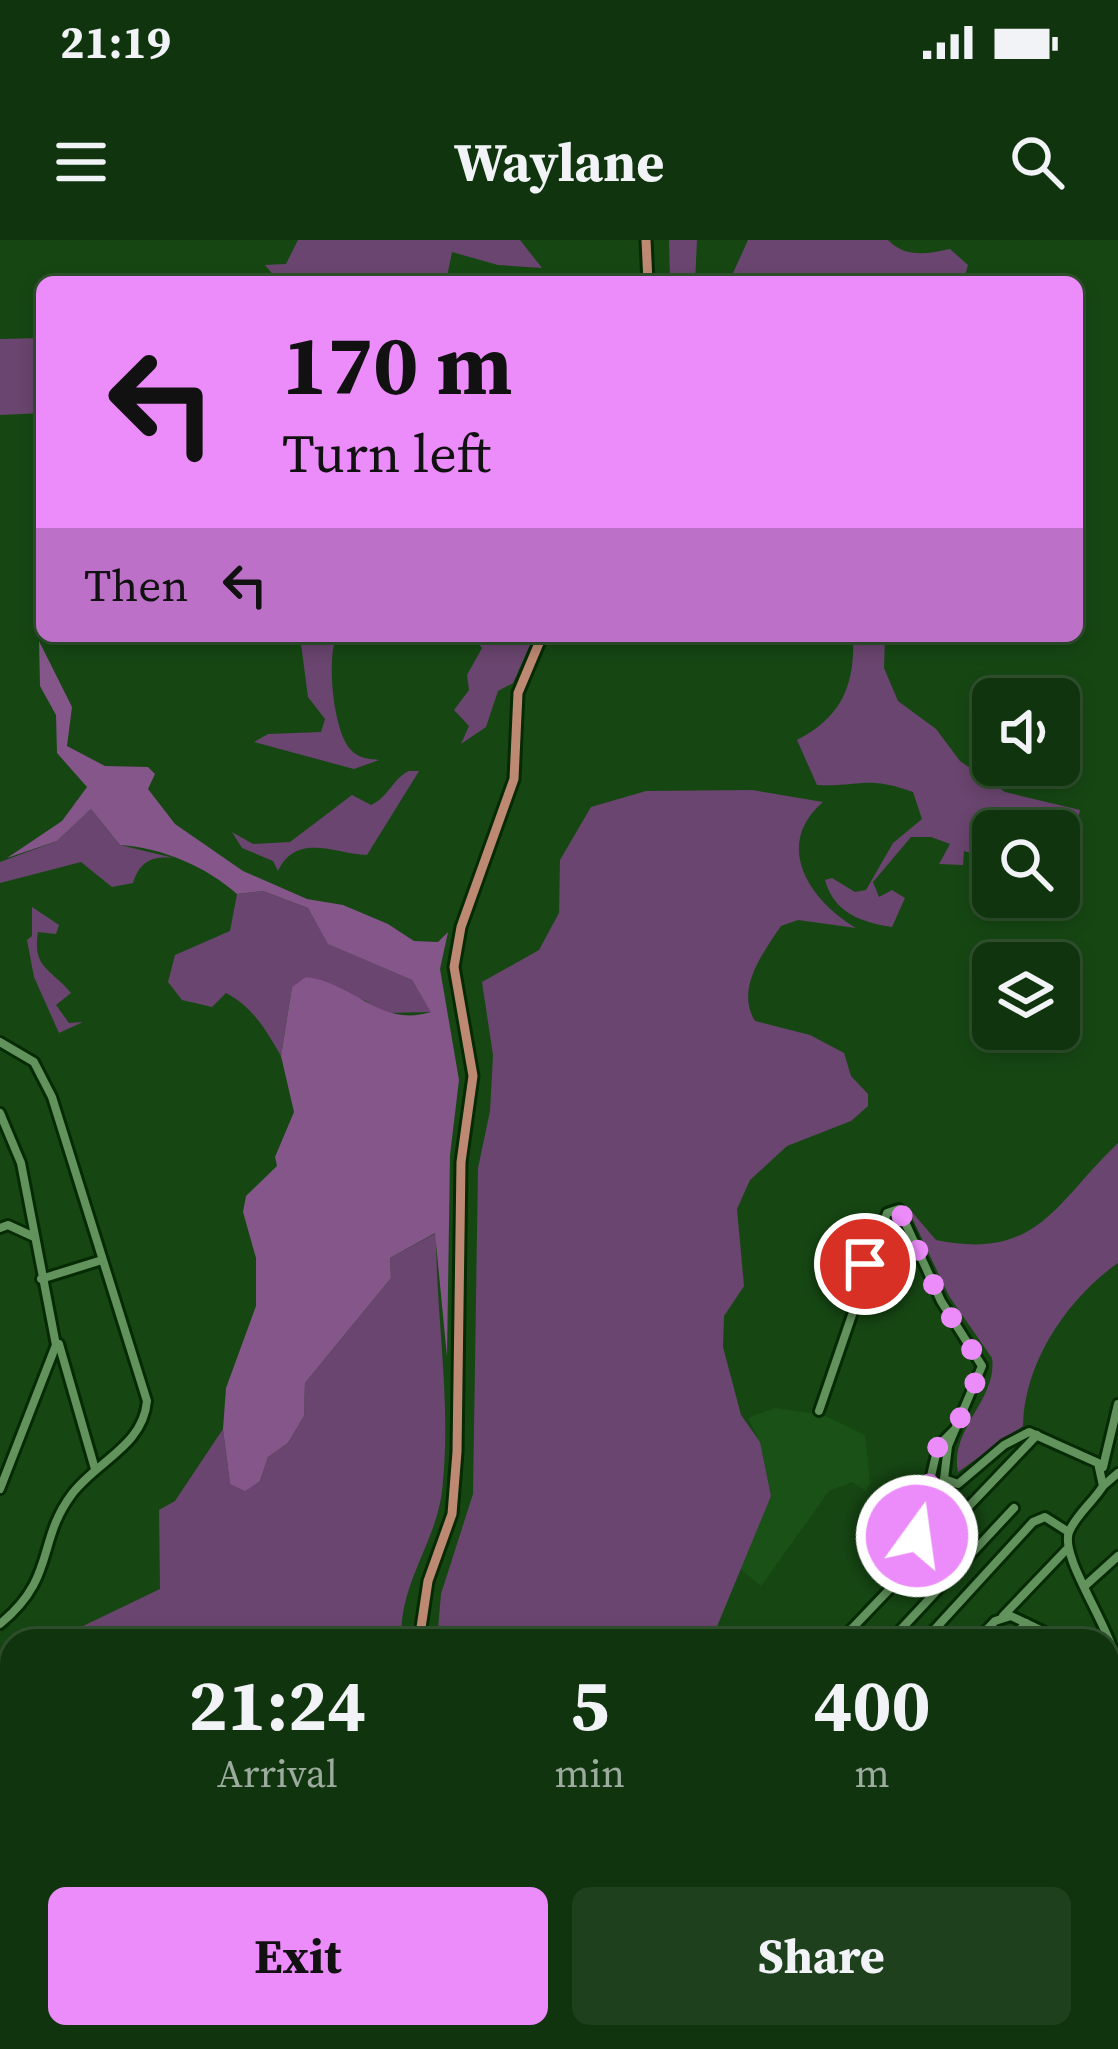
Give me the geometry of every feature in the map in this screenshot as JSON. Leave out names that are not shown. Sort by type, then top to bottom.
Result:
[{"type":"main road","points":[[646,240],[648,276]]},
{"type":"main road","points":[[421,1629],[428,1581],[452,1514],[458,1436],[461,1162],[473,1076],[454,967],[461,927],[514,779],[518,693],[539,642]]},
{"type":"street","points":[[0,1042],[26,1055],[43,1075],[147,1401],[138,1432],[95,1469],[59,1515],[36,1588],[0,1624]]},
{"type":"street","points":[[0,1113],[26,1181],[41,1280],[95,1469]]},
{"type":"street","points":[[819,1411],[865,1264],[887,1213],[896,1208],[905,1216],[952,1322],[981,1361],[980,1382],[956,1428],[943,1472],[951,1485],[1017,1436],[1038,1434],[1102,1468]]},
{"type":"street","points":[[0,1216],[4,1226],[33,1237]]},
{"type":"street","points":[[41,1280],[102,1260]]},
{"type":"street","points":[[0,1489],[52,1366],[55,1330]]},
{"type":"street","points":[[1103,1486],[1102,1468],[1118,1404]]},
{"type":"street","points":[[894,1585],[917,1536],[938,1446],[956,1428]]},
{"type":"street","points":[[852,1629],[1038,1434]]},
{"type":"street","points":[[1068,1536],[1103,1486],[1118,1473]]},
{"type":"street","points":[[901,1629],[1014,1508]]},
{"type":"street","points":[[935,1629],[1033,1522],[1056,1520],[1065,1525],[1068,1548],[1114,1628]]},
{"type":"street","points":[[989,1629],[1068,1548]]},
{"type":"street","points":[[1100,1576],[1118,1556]]},
{"type":"street","points":[[1086,1585],[1118,1570]]},
{"type":"street","points":[[1003,1616],[1038,1629]]},
{"type":"street","points":[[1021,1629],[1026,1623]]},
{"type":"shaded area","points":[[298,240],[520,240],[542,268],[498,265],[452,252],[447,276],[274,276],[265,265],[286,264]]},
{"type":"shaded area","points":[[669,240],[697,240],[695,276],[670,276]]},
{"type":"shaded area","points":[[748,240],[888,240],[909,252],[950,249],[968,265],[965,276],[732,276]]},
{"type":"shaded area","points":[[36,338],[36,413],[0,415],[0,339]]},
{"type":"shaded area","points":[[39,642],[72,707],[67,746],[105,766],[148,767],[155,774],[148,789],[175,824],[243,871],[307,899],[343,905],[414,941],[438,942],[448,932],[440,969],[459,1080],[450,1155],[447,1357],[435,1233],[390,1258],[391,1278],[305,1383],[304,1416],[288,1443],[268,1457],[260,1481],[245,1491],[230,1484],[223,1429],[226,1388],[256,1306],[256,1258],[243,1212],[246,1196],[277,1166],[275,1157],[294,1112],[281,1056],[292,987],[306,977],[339,987],[382,1010],[413,1015],[431,1012],[412,980],[328,944],[308,908],[263,891],[237,894],[183,860],[120,845],[91,809],[57,841],[7,858],[62,821],[87,787],[57,753],[56,715],[40,686]]},
{"type":"shaded area","points":[[301,642],[335,642],[332,677],[340,728],[354,753],[379,760],[354,769],[254,742],[268,734],[321,732],[325,719],[308,697]]},
{"type":"shaded area","points":[[478,642],[531,642],[513,683],[498,691],[486,727],[461,744],[469,726],[454,710],[469,690],[467,675],[482,648]]},
{"type":"shaded area","points":[[853,642],[885,642],[884,668],[898,701],[936,729],[972,769],[972,786],[996,786],[1080,810],[972,810],[972,853],[964,851],[963,865],[939,864],[950,844],[911,837],[873,882],[879,897],[892,890],[905,898],[892,927],[860,919],[835,901],[825,880],[832,878],[855,892],[866,890],[893,843],[922,819],[913,792],[874,783],[817,785],[797,740],[825,721],[848,684]]},
{"type":"shaded area","points":[[409,771],[419,771],[367,855],[307,848],[286,859],[278,871],[273,861],[242,848],[232,832],[253,844],[290,842],[352,795],[371,805],[377,802]]},
{"type":"shaded area","points":[[752,790],[823,802],[800,836],[803,871],[824,903],[856,928],[798,920],[781,926],[754,972],[748,996],[755,1021],[810,1035],[844,1053],[851,1076],[868,1094],[868,1106],[851,1121],[787,1146],[750,1180],[737,1209],[744,1286],[724,1316],[723,1347],[741,1415],[760,1442],[771,1496],[716,1629],[438,1629],[441,1594],[473,1494],[478,1168],[490,1111],[493,1055],[482,982],[539,950],[559,913],[560,860],[591,807],[646,791]]},
{"type":"shaded area","points":[[91,809],[120,845],[174,858],[148,862],[133,883],[112,887],[81,862],[0,883],[0,862],[57,841]]},
{"type":"shaded area","points":[[263,891],[308,908],[329,944],[412,980],[432,1012],[385,1013],[364,1000],[292,987],[281,1056],[251,1012],[226,993],[212,1007],[182,1000],[168,982],[175,955],[230,931],[237,894]]},
{"type":"shaded area","points":[[32,907],[59,925],[56,934],[38,932],[37,944],[44,967],[71,993],[56,1005],[69,1023],[83,1022],[59,1033],[34,977],[27,940],[32,936]]},
{"type":"shaded area","points":[[1118,1143],[1118,1263],[1082,1294],[1052,1334],[1031,1378],[1023,1426],[958,1472],[960,1442],[988,1387],[992,1358],[949,1296],[906,1205],[936,1240],[999,1242],[1042,1222]]},
{"type":"shaded area","points":[[436,1233],[445,1458],[438,1510],[405,1602],[402,1629],[77,1629],[160,1589],[159,1510],[175,1501],[223,1429],[230,1484],[260,1481],[268,1457],[288,1443],[304,1416],[305,1383],[391,1278],[390,1258]]},
{"type":"shaded area","points":[[775,1408],[823,1415],[865,1435],[870,1484],[866,1491],[852,1482],[829,1491],[761,1586],[738,1567],[771,1496],[760,1442],[748,1418]]},
{"type":"route","points":[[865,1264],[887,1213],[899,1209],[952,1322],[974,1347],[982,1366],[980,1382],[956,1428],[938,1446],[917,1536]]}]
